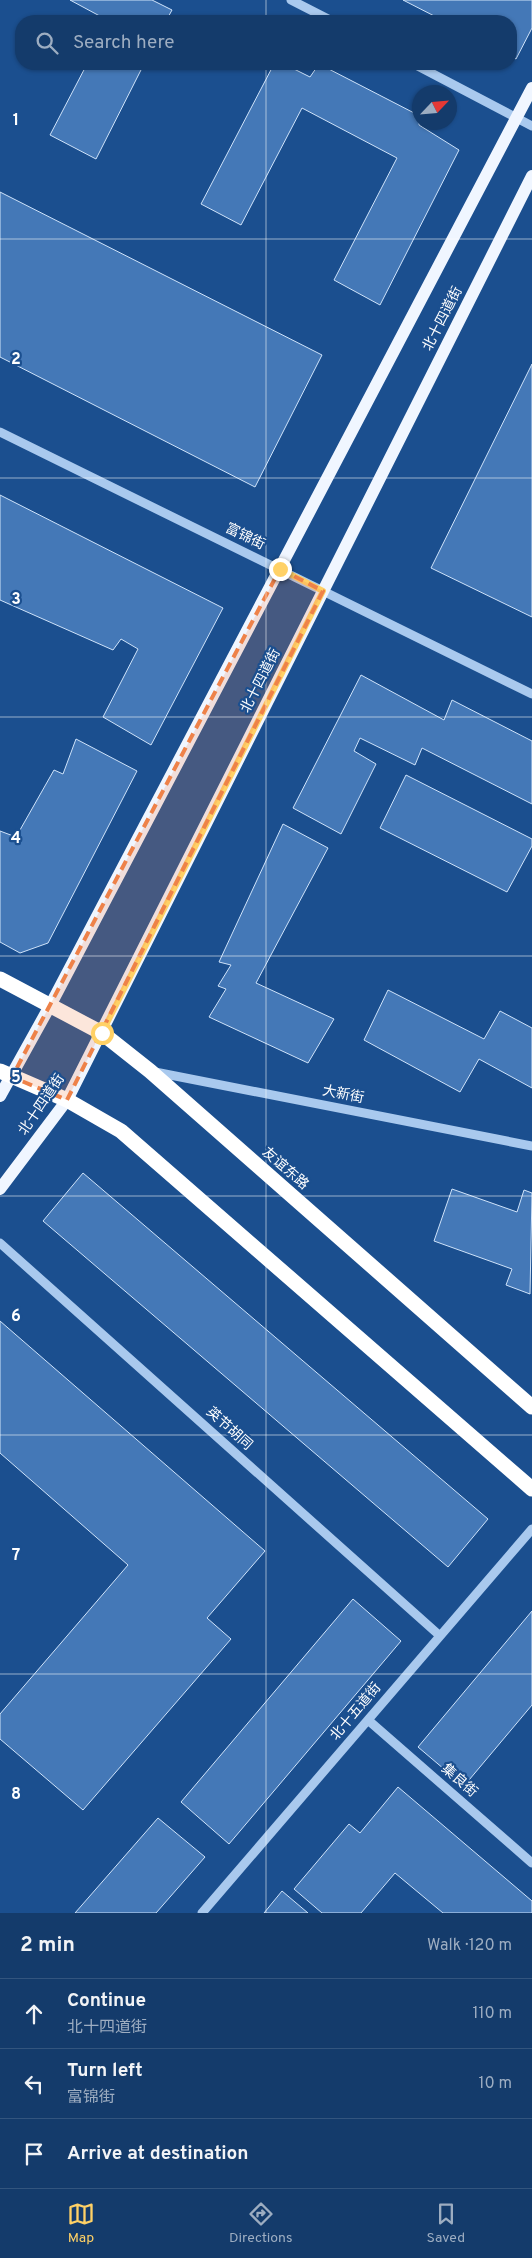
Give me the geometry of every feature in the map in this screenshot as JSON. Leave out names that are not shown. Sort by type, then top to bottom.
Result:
[{"type":"highway","name":"友谊东路","points":[[0,979],[51,1004],[102,1033],[150,1071],[532,1407]]},
{"type":"highway","points":[[6,1074],[67,1100],[122,1131],[532,1489]]},
{"type":"main road","name":"北十四道街","points":[[0,1096],[6,1074],[51,1004],[532,88]]},
{"type":"main road","name":"北十四道街","points":[[0,1189],[67,1100],[532,176]]},
{"type":"street","points":[[291,0],[320,15]]},
{"type":"street","points":[[426,70],[532,126]]},
{"type":"street","name":"富锦街","points":[[0,432],[532,694]]},
{"type":"street","name":"大新街","points":[[150,1071],[532,1146]]},
{"type":"street","name":"英节胡同","points":[[0,1243],[439,1635]]},
{"type":"street","name":"北十五道街","points":[[202,1913],[532,1529]]},
{"type":"street","name":"集良街","points":[[368,1720],[532,1863]]},
{"type":"highlighted area","points":[[280,569],[323,591],[67,1100],[12,1077]]},
{"type":"building","points":[[70,0],[152,0],[172,10],[169,15],[98,15]]},
{"type":"building","points":[[403,0],[532,0],[532,28],[517,57],[517,15],[432,15]]},
{"type":"building","points":[[84,70],[141,70],[96,159],[50,135]]},
{"type":"building","points":[[271,70],[296,70],[310,77],[315,70],[331,70],[412,112],[412,130],[427,130],[459,150],[380,305],[334,280],[397,158],[302,108],[241,225],[201,204]]},
{"type":"building","points":[[0,192],[322,355],[255,487],[0,357]]},
{"type":"building","points":[[532,364],[532,617],[431,568]]},
{"type":"building","points":[[0,495],[223,608],[151,745],[103,717],[138,649],[121,639],[113,650],[0,600]]},
{"type":"building","points":[[361,675],[444,720],[452,700],[532,741],[532,804],[422,748],[415,765],[360,738],[354,751],[376,764],[341,834],[293,808]]},
{"type":"building","points":[[76,739],[137,771],[48,943],[20,953],[0,942],[0,831],[16,837],[54,770],[63,774]]},
{"type":"building","points":[[406,775],[532,839],[532,846],[507,892],[380,828]]},
{"type":"building","points":[[283,824],[328,848],[256,983],[334,1019],[308,1063],[209,1017],[226,989],[218,986],[231,965],[219,962]]},
{"type":"building","points":[[388,990],[484,1039],[500,1011],[532,1028],[532,1088],[479,1059],[460,1092],[364,1040]]},
{"type":"building","points":[[83,1173],[488,1519],[448,1567],[43,1221]]},
{"type":"building","points":[[452,1189],[517,1212],[524,1190],[532,1193],[530,1294],[506,1285],[512,1269],[434,1241]]},
{"type":"building","points":[[0,1321],[265,1551],[207,1618],[231,1639],[83,1810],[0,1739],[0,1714],[128,1565],[0,1453]]},
{"type":"building","points":[[353,1599],[401,1641],[229,1844],[181,1802]]},
{"type":"building","points":[[532,1611],[532,1705],[464,1786],[418,1747]]},
{"type":"building","points":[[398,1787],[532,1901],[532,1913],[443,1913],[395,1873],[361,1913],[322,1913],[294,1889],[349,1824],[360,1833]]},
{"type":"building","points":[[158,1818],[205,1857],[156,1913],[75,1913]]},
{"type":"building","points":[[282,1891],[308,1913],[264,1913]]},
{"type":"route","points":[[102,1033],[323,591],[280,569]]}]
